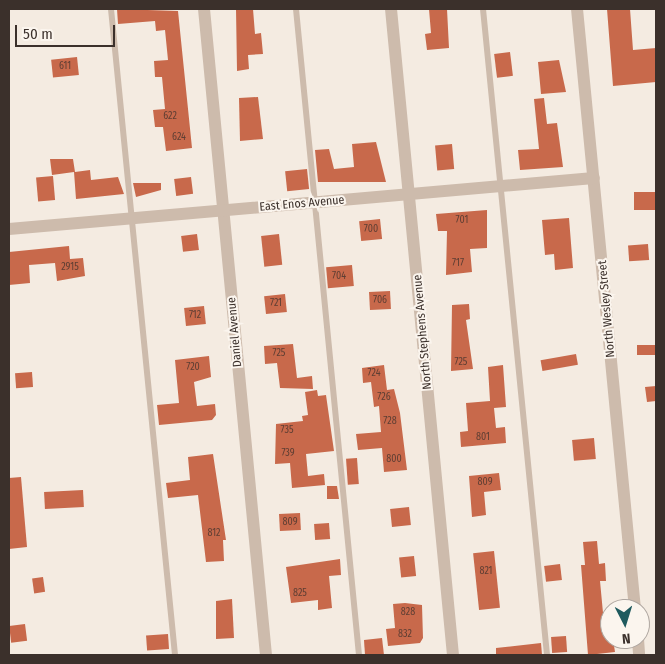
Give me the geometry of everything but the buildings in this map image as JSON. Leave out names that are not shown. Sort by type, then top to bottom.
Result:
[{"type":"street","name":"Daniel Avenue","points":[[204,9],[266,655]]},
{"type":"street","name":"North Stephens Avenue","points":[[391,9],[453,655]]},
{"type":"street","name":"North Wesley Street","points":[[577,9],[634,599]]},
{"type":"street","name":"East Enos Avenue","points":[[9,229],[594,178]]},
{"type":"lane","points":[[111,9],[175,655]]},
{"type":"lane","points":[[296,9],[359,655]]},
{"type":"lane","points":[[483,9],[547,655]]}]
